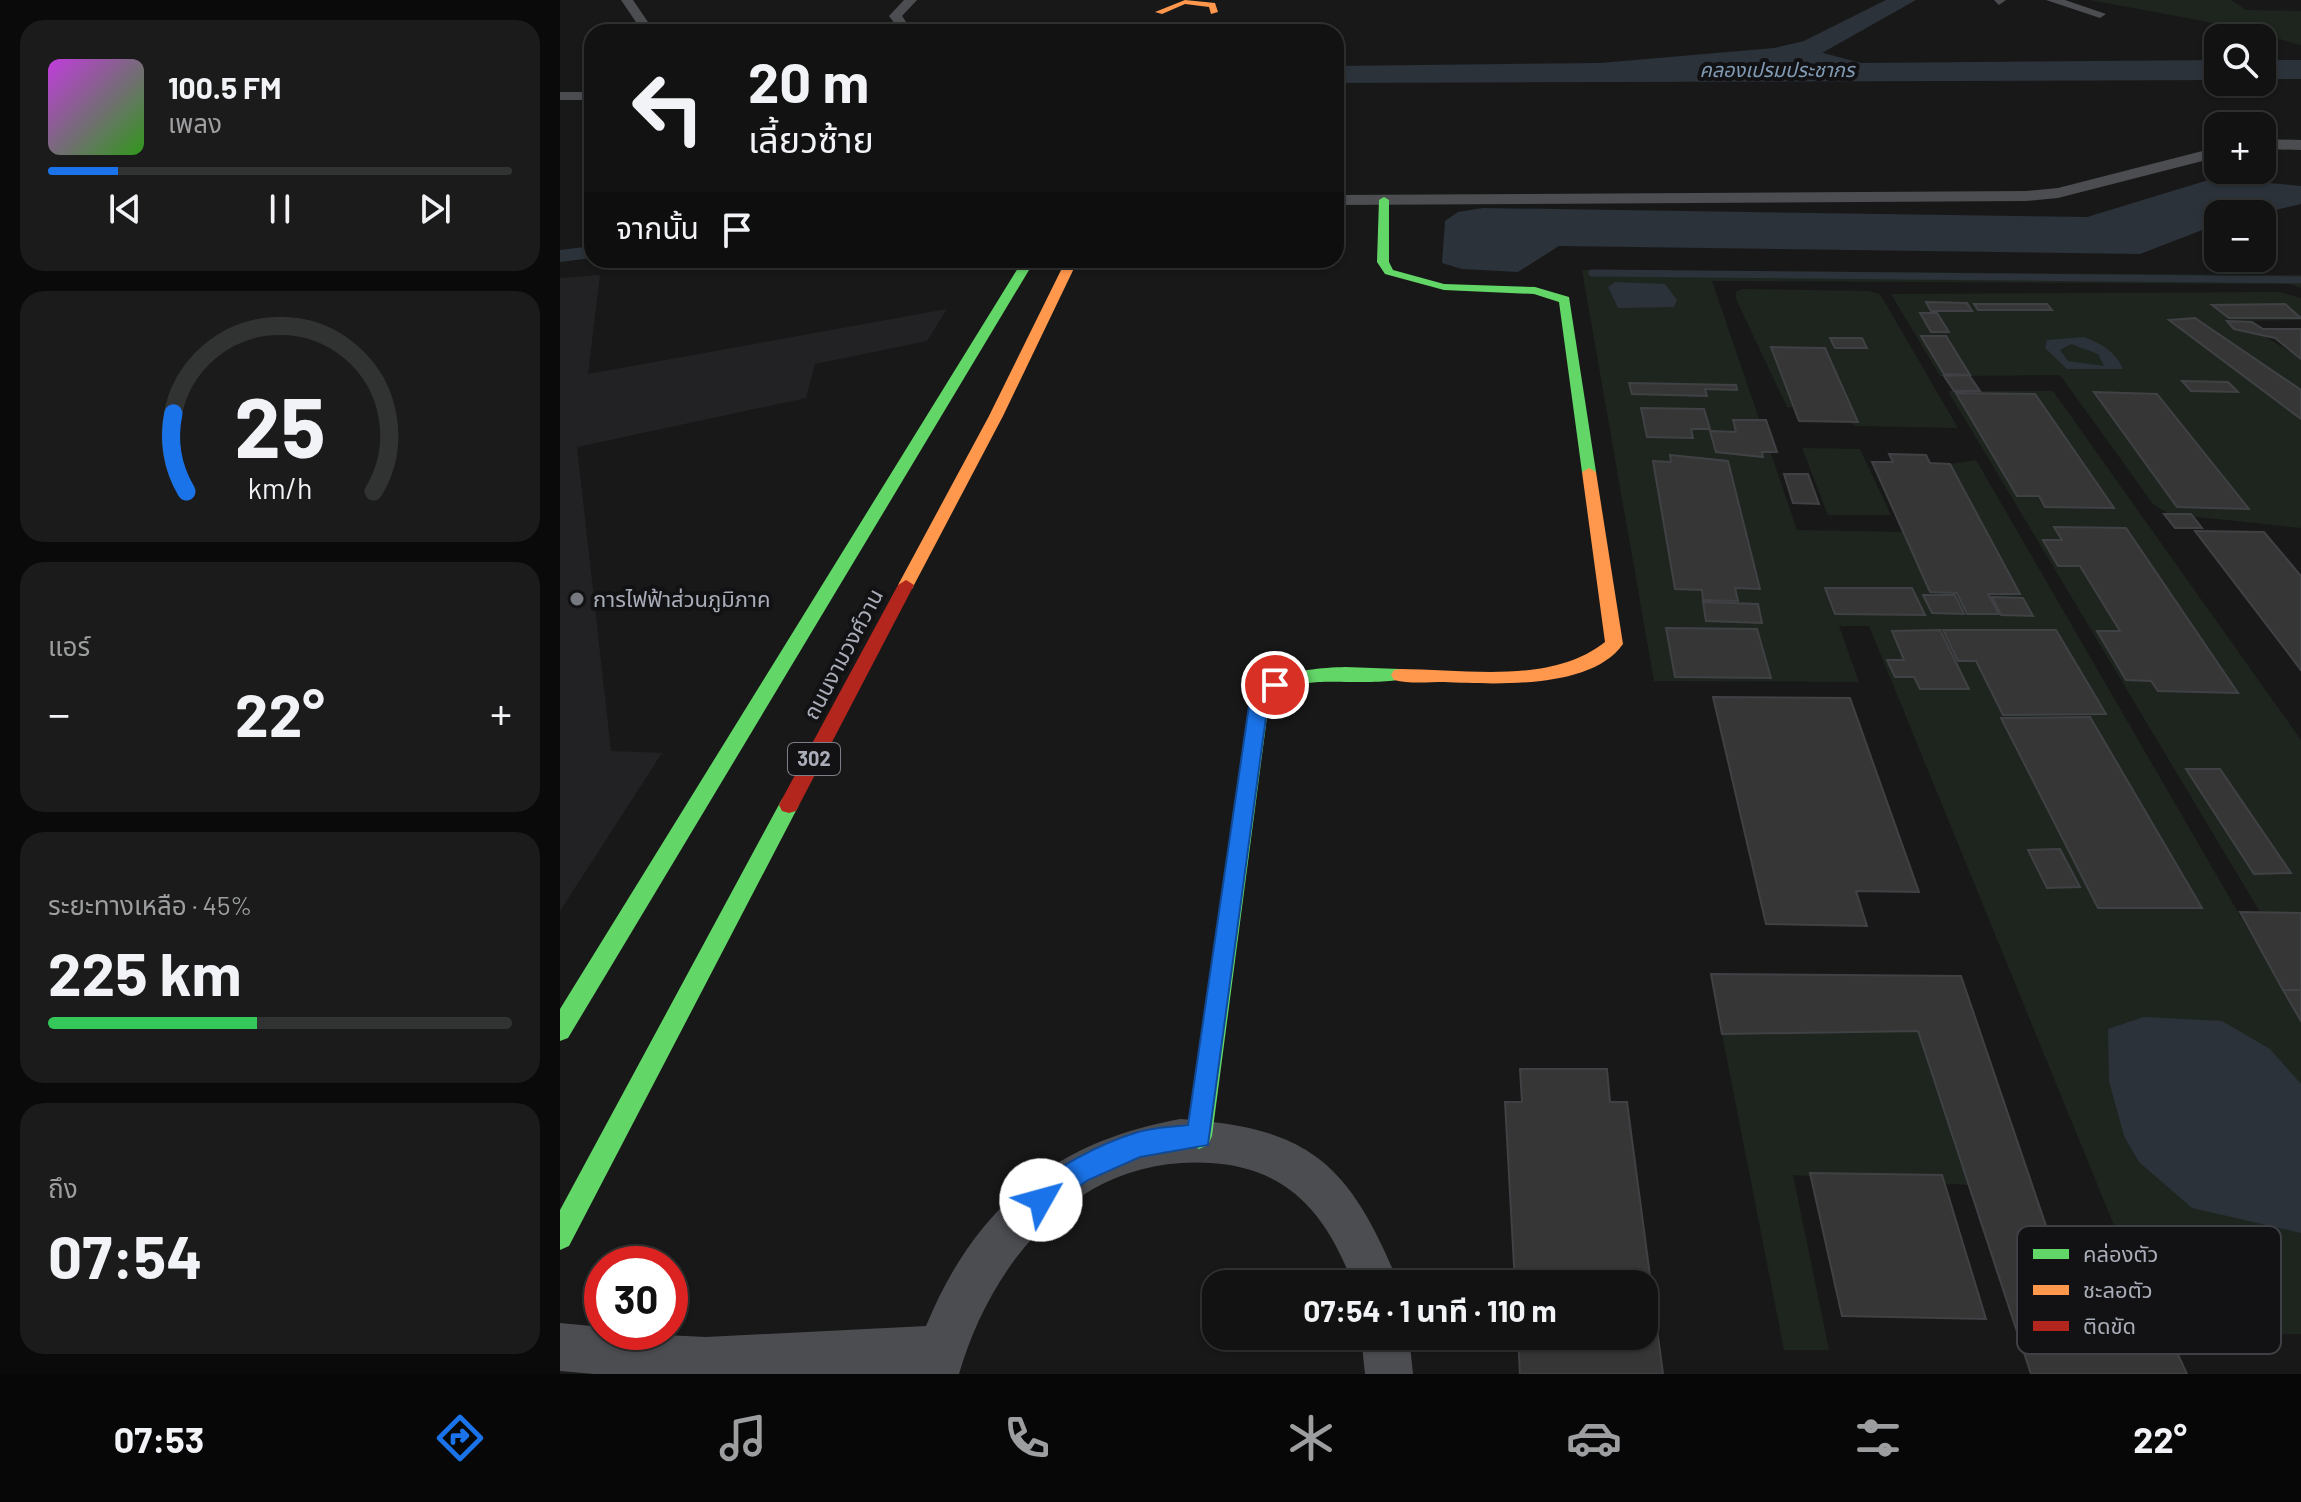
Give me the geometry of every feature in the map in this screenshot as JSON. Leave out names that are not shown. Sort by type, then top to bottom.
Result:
[{"type":"main road","points":[[1160,17],[1183,0]]},
{"type":"main road","points":[[1160,17],[1173,4],[1211,4]]},
{"type":"main road","points":[[1198,24],[1211,4]]},
{"type":"main road","points":[[1199,1136],[1260,699],[1275,685],[1291,677],[1314,675],[1557,674],[1588,667],[1604,657],[1614,644],[1565,300],[1545,293],[1478,291],[1439,286],[1389,272],[1383,262],[1384,200]]},
{"type":"main road","points":[[999,303],[1010,268]]},
{"type":"main road","name":"ถนนงามวงศ์วาน","points":[[560,1030],[999,303],[1023,268]]},
{"type":"main road","name":"ถนนงามวงศ์วาน","points":[[560,1237],[1069,268]]},
{"type":"main road","points":[[1066,279],[1074,268]]},
{"type":"street","points":[[627,0],[643,24]]},
{"type":"street","points":[[901,24],[895,16],[911,0]]},
{"type":"street","points":[[2052,0],[2100,14]]},
{"type":"street","points":[[560,96],[584,96]]},
{"type":"street","points":[[2276,144],[2301,145]]},
{"type":"street","points":[[1344,200],[2026,196],[2058,193],[2204,156]]},
{"type":"street","points":[[560,969],[597,967]]},
{"type":"street","points":[[560,1347],[706,1361],[937,1362],[975,1275],[1022,1215],[1090,1165],[1139,1144],[1199,1136],[1260,1148],[1313,1179],[1354,1229],[1370,1270]]},
{"type":"street","points":[[1386,1350],[1389,1374]]},
{"type":"shaded area","points":[[2090,0],[2231,0],[2246,10],[2301,11],[2301,45],[2276,38],[2276,24],[2219,24]]},
{"type":"shaded area","points":[[1582,270],[2301,275],[2301,288],[2290,284],[1712,281],[1797,530],[1903,532],[1930,592],[2019,594],[1950,464],[1976,460],[2301,1021],[2301,1334],[2281,1334],[2281,1226],[2114,1226],[1869,626],[1839,626],[1859,682],[1654,681]]},
{"type":"shaded area","name":"การไฟฟ้าส่วนภูมิภาค","points":[[600,275],[588,374],[947,309],[927,341],[815,364],[806,398],[577,447],[611,751],[662,753],[560,911],[560,278]]},
{"type":"shaded area","points":[[1742,289],[1869,291],[1880,294],[1958,428],[1856,426],[1825,409],[1787,407],[1736,299],[1736,292]]},
{"type":"shaded area","points":[[2280,292],[2301,298],[2301,320],[2239,321],[2301,358],[2301,528],[2169,514],[2153,504],[2060,375],[1940,376],[1891,294]]},
{"type":"shaded area","points":[[1948,391],[2053,391],[2301,740],[2301,913],[2260,912]]},
{"type":"shaded area","points":[[1802,448],[1860,449],[1891,515],[1828,515]]},
{"type":"shaded area","points":[[1918,1031],[1969,1185],[1793,1175],[1829,1350],[1784,1350],[1722,1034]]},
{"type":"water","name":"คลองเปรมประชากร","points":[[1797,46],[1861,63],[2204,60],[2204,80],[1344,83],[1344,66],[1600,63]]},
{"type":"water","points":[[2276,60],[2301,60],[2301,79],[2276,79]]},
{"type":"water","points":[[2204,181],[2204,184],[2301,186],[2301,204],[2276,210],[2276,200],[2204,200],[2204,229],[2140,254],[1559,246],[1518,272],[1462,269],[1442,263],[1445,221],[1458,212],[1483,208],[2087,217]]},
{"type":"water","points":[[1615,282],[1665,284],[1677,300],[1674,307],[1618,308],[1608,287]]},
{"type":"water","points":[[2084,337],[2107,349],[2123,369],[2067,369],[2045,348],[2047,340]],"holes":[[[2071,344],[2098,354],[2104,366],[2068,361],[2060,350]]]},
{"type":"water","points":[[2144,1017],[2222,1021],[2270,1049],[2301,1084],[2301,1233],[2192,1208],[2139,1162],[2124,1136],[2109,1081],[2108,1029]]},
{"type":"building","points":[[1926,302],[1967,303],[1972,311],[1931,311]]},
{"type":"building","points":[[1974,304],[2047,304],[2052,310],[1978,310]]},
{"type":"building","points":[[2285,304],[2301,318],[2229,318],[2212,305]]},
{"type":"building","points":[[1920,313],[1937,313],[1949,332],[1931,332]]},
{"type":"building","points":[[2195,318],[2301,390],[2301,419],[2169,320]]},
{"type":"building","points":[[2227,321],[2252,322],[2263,329],[2301,329],[2301,359],[2275,338],[2234,329]]},
{"type":"building","points":[[1921,336],[1946,336],[1970,375],[1944,374]]},
{"type":"building","points":[[1830,338],[1862,338],[1867,348],[1835,348]]},
{"type":"building","points":[[1771,347],[1825,348],[1858,422],[1799,421]]},
{"type":"building","points":[[1969,375],[1980,391],[1954,391],[1944,376]]},
{"type":"building","points":[[2182,381],[2228,382],[2238,392],[2191,391]]},
{"type":"building","points":[[1629,383],[1736,385],[1737,390],[1705,389],[1707,396],[1632,394]]},
{"type":"building","points":[[2094,392],[2157,394],[2249,509],[2177,507]]},
{"type":"building","points":[[1956,393],[2035,394],[2114,508],[2045,507],[2039,496],[2017,496]]},
{"type":"building","points":[[1641,408],[1704,409],[1710,429],[1691,429],[1693,438],[1647,437]]},
{"type":"building","points":[[1733,420],[1766,420],[1777,452],[1762,452],[1763,457],[1716,452],[1710,431],[1736,432]]},
{"type":"building","points":[[1889,454],[1926,455],[1930,463],[1950,464],[2020,594],[1988,594],[1999,614],[1967,614],[1957,593],[1930,592],[1872,462],[1893,462]]},
{"type":"building","points":[[1670,455],[1728,461],[1760,589],[1735,588],[1738,601],[1703,600],[1702,590],[1675,589],[1653,461],[1671,462]]},
{"type":"building","points":[[1784,474],[1808,474],[1819,504],[1793,503]]},
{"type":"building","points":[[2164,514],[2191,514],[2202,528],[2175,528]]},
{"type":"building","points":[[2054,527],[2126,528],[2238,693],[2158,691],[2151,681],[2126,680],[2097,631],[2120,631],[2080,566],[2058,566],[2043,540],[2062,540]]},
{"type":"building","points":[[2195,531],[2264,532],[2301,576],[2301,670]]},
{"type":"building","points":[[1825,588],[1912,588],[1925,615],[1835,614]]},
{"type":"building","points":[[1923,595],[1955,595],[1964,614],[1932,613]]},
{"type":"building","points":[[1992,597],[2023,598],[2033,616],[2001,615]]},
{"type":"building","points":[[1703,602],[1758,604],[1762,623],[1706,621]]},
{"type":"building","points":[[1666,628],[1757,629],[1771,678],[1675,677]]},
{"type":"building","points":[[1940,630],[1969,689],[1920,689],[1914,677],[1895,677],[1887,660],[1904,660],[1892,631]]},
{"type":"building","points":[[1943,630],[2056,630],[2106,714],[2003,715],[1976,661],[1958,661]]},
{"type":"building","points":[[1713,697],[1850,698],[1919,892],[1856,891],[1867,926],[1766,924]]},
{"type":"building","points":[[2090,717],[2202,908],[2098,908],[2001,718]]},
{"type":"building","points":[[2186,769],[2220,769],[2291,873],[2254,874]]},
{"type":"building","points":[[2060,849],[2080,887],[2047,888],[2028,850]]},
{"type":"building","points":[[2240,912],[2301,913],[2301,990],[2283,990]]},
{"type":"building","points":[[1711,974],[1961,976],[2046,1226],[2017,1226],[2017,1332],[1918,1031],[1722,1034]]},
{"type":"building","points":[[2283,990],[2301,990],[2301,1021]]},
{"type":"building","points":[[1520,1069],[1607,1069],[1610,1102],[1627,1102],[1649,1270],[1514,1270],[1505,1102],[1522,1102]]},
{"type":"building","points":[[1810,1173],[1942,1175],[1986,1319],[1842,1316]]},
{"type":"building","points":[[1658,1336],[1663,1374],[1520,1374],[1519,1350],[1658,1350]]},
{"type":"building","points":[[2024,1354],[2178,1354],[2187,1374],[2031,1374]]},
{"type":"waterway","name":"คลองเปรมประชากร","points":[[1729,67],[1813,47],[1904,0]]},
{"type":"waterway","points":[[560,256],[584,253]]},
{"type":"waterway","points":[[1592,273],[2301,280]]},
{"type":"traffic: fast","points":[[1384,200],[1383,262],[1389,272],[1444,287],[1535,291],[1565,300],[1589,472]]},
{"type":"traffic: fast","points":[[560,1030],[1024,268]]},
{"type":"traffic: fast","points":[[1199,1136],[1260,699],[1275,688],[1309,676],[1400,675]]},
{"type":"traffic: fast","points":[[560,1237],[789,805]]},
{"type":"traffic: slow","points":[[1159,12],[1184,2],[1212,5],[1214,12]]},
{"type":"traffic: slow","points":[[906,585],[996,416],[1068,268]]},
{"type":"traffic: slow","points":[[1400,675],[1483,677],[1544,674],[1572,668],[1596,658],[1614,644],[1589,472]]},
{"type":"traffic: jam","points":[[789,805],[906,585]]},
{"type":"place","name":"การไฟฟ้าส่วนภูมิภาค","points":[[577,599]]},
{"type":"route","points":[[1041,1200],[1078,1171],[1139,1144],[1199,1136],[1260,699],[1275,685]]}]
